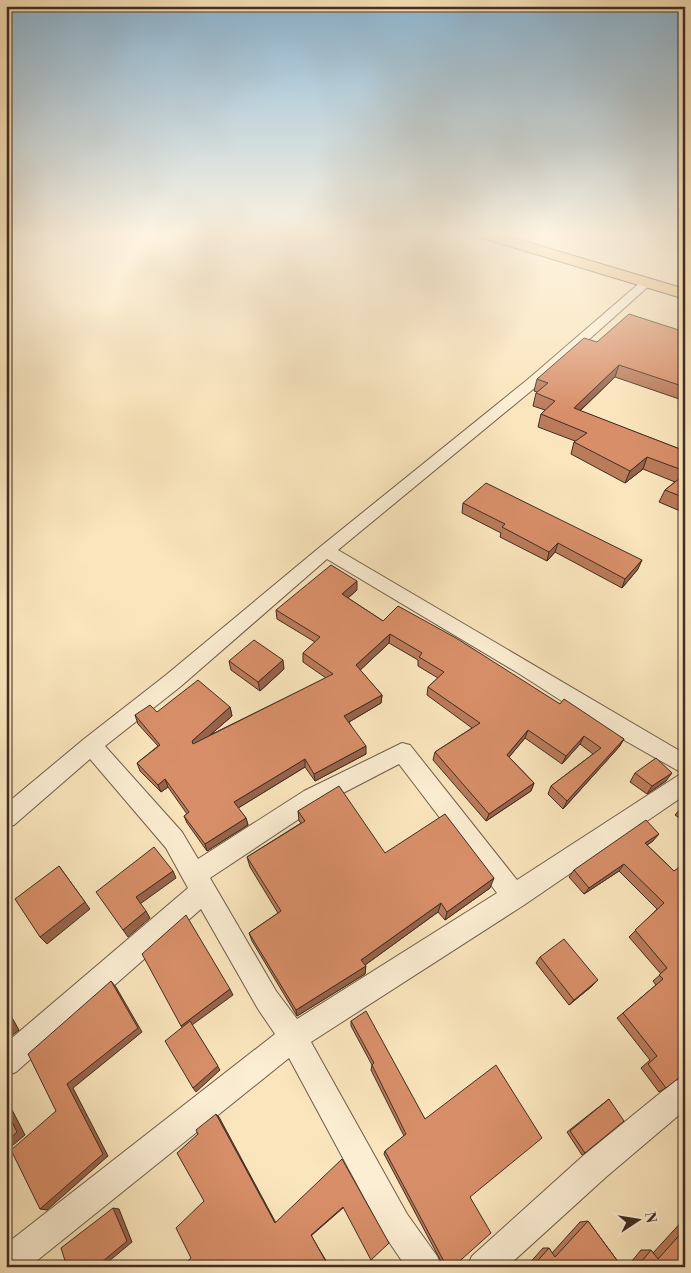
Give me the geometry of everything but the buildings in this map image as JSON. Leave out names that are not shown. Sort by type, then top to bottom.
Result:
[{"type":"street","points":[[6,818],[91,745],[174,681],[326,551],[532,383],[635,292]]},
{"type":"street","points":[[326,551],[685,765]]},
{"type":"street","points":[[91,745],[174,840],[267,1000],[292,1037],[396,1225],[426,1267]]},
{"type":"street","points":[[6,1062],[199,883],[312,798],[402,752],[515,896]]},
{"type":"street","points":[[6,1267],[16,1257],[292,1037],[515,896],[685,782]]},
{"type":"street","points":[[483,1267],[596,1166],[685,1091]]}]
